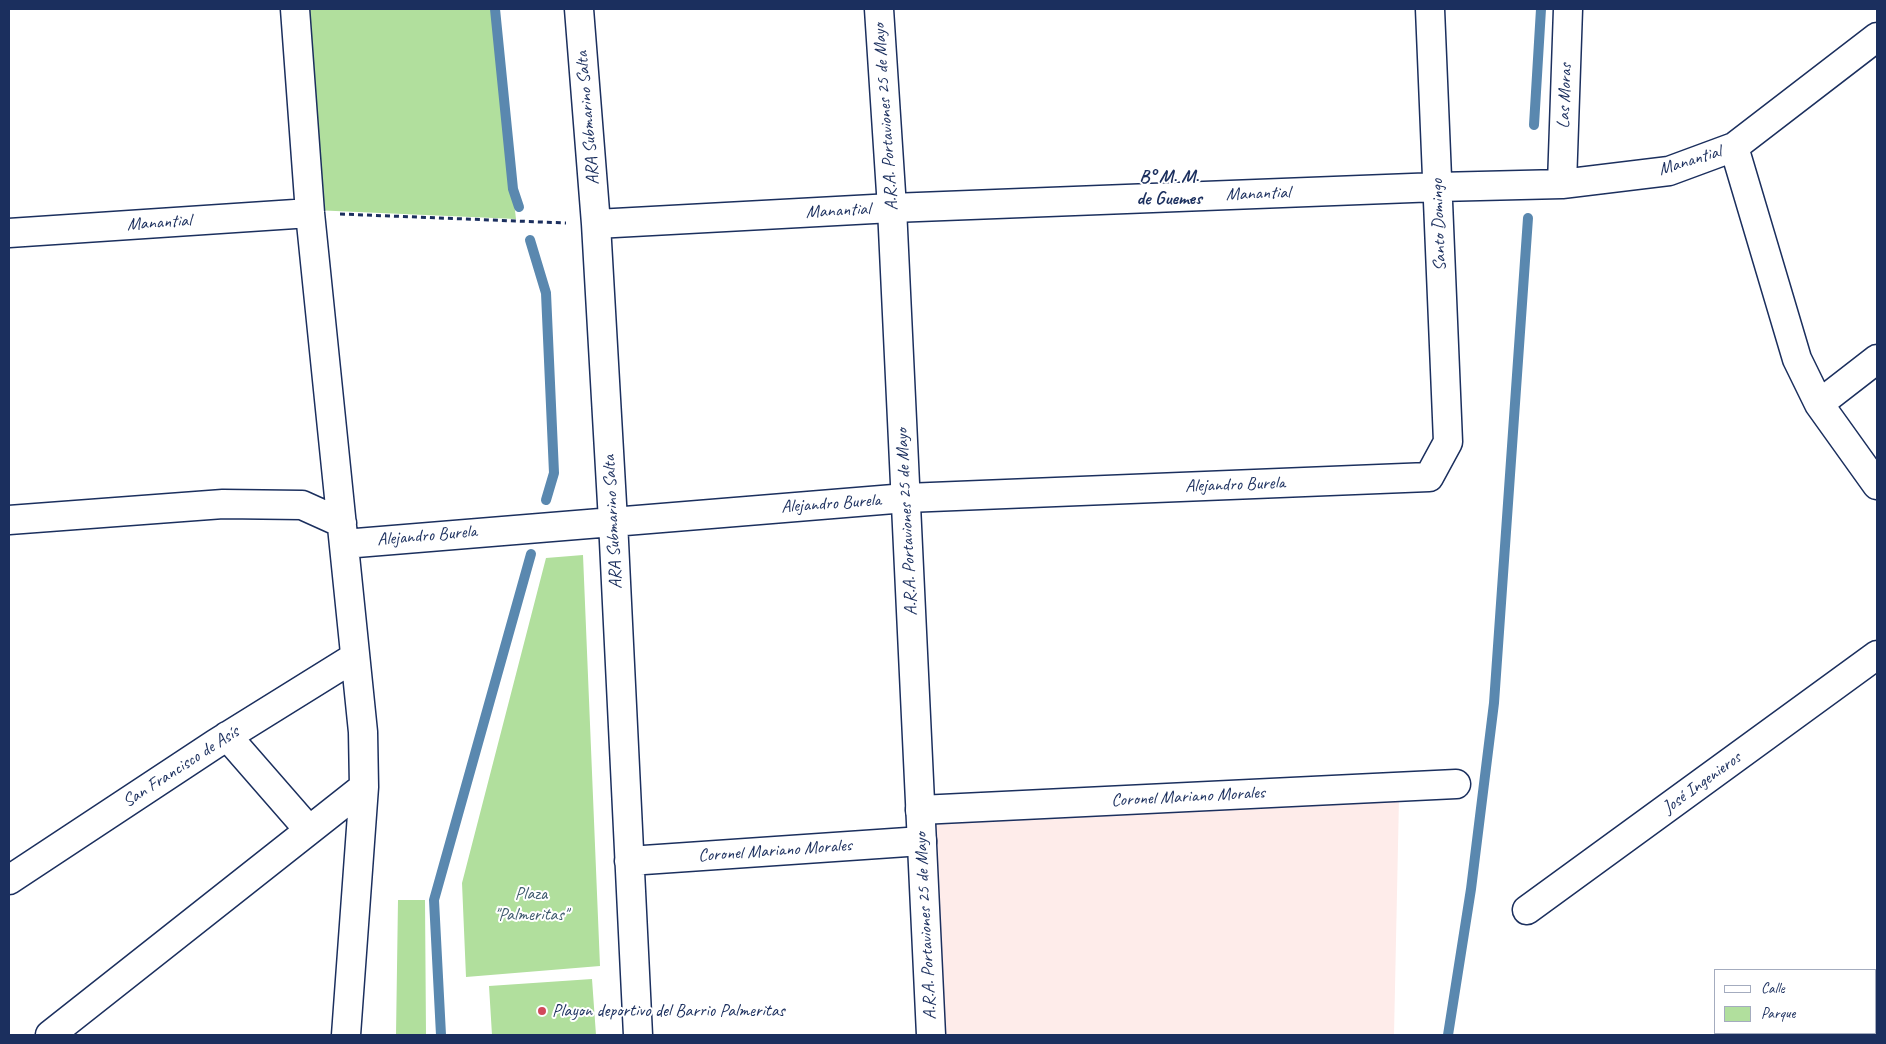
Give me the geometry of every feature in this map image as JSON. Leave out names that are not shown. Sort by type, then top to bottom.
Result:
[{"type":"street","points":[[295,9],[310,213],[363,732],[364,787],[346,1035]]},
{"type":"street","name":"ARA Submarino Salta","points":[[579,9],[596,224],[613,521],[638,1035]]},
{"type":"street","name":"A.R.A. Portaviones 25 de Mayo","points":[[879,9],[892,208],[931,1035]]},
{"type":"street","name":"Santo Domingo","points":[[1430,9],[1448,442]]},
{"type":"street","name":"Las Moras","points":[[1562,184],[1568,9]]},
{"type":"street","name":"Manantial","points":[[596,224],[892,208],[1562,184],[1669,172],[1734,147],[1877,37]]},
{"type":"street","points":[[1734,147],[1797,359],[1819,404],[1877,485]]},
{"type":"street","name":"Manantial","points":[[9,233],[310,213]]},
{"type":"street","points":[[1819,404],[1877,359]]},
{"type":"street","name":"Alejandro Burela","points":[[343,533],[613,521],[906,498],[1429,476],[1448,442]]},
{"type":"street","points":[[9,520],[223,504],[302,504],[343,533]]},
{"type":"street","name":"José Ingenieros","points":[[1527,910],[1877,655]]},
{"type":"street","name":"San Francisco de Asís","points":[[9,880],[227,736],[356,657]]},
{"type":"street","points":[[227,736],[309,830]]},
{"type":"street","name":"Coronel Mariano Morales","points":[[920,810],[1456,784]]},
{"type":"street","points":[[50,1035],[364,787]]},
{"type":"street","name":"Coronel Mariano Morales","points":[[629,860],[922,841]]},
{"type":"path","points":[[310,213],[596,224]]},
{"type":"shaded area","points":[[1399,798],[1394,1035],[934,1035],[924,812]]},
{"type":"green space","points":[[298,9],[491,9],[516,219],[313,210]]},
{"type":"green space","name":"Plaza \"Palmeritas\"","points":[[583,555],[600,966],[466,977],[462,883],[546,558]]},
{"type":"green space","points":[[398,900],[425,900],[426,1035],[396,1035]]},
{"type":"green space","name":"Playon deportivo del Barrio Palmeritas","points":[[592,979],[596,1035],[492,1035],[489,986]]},
{"type":"waterway","points":[[495,9],[513,189],[519,207]]},
{"type":"waterway","points":[[1534,125],[1541,9]]},
{"type":"waterway","points":[[1448,1035],[1471,889],[1494,703],[1528,218]]},
{"type":"waterway","points":[[530,240],[546,293],[554,473],[546,500]]},
{"type":"waterway","points":[[441,1035],[434,900],[531,554]]},
{"type":"place","name":"Playon deportivo del Barrio Palmeritas","points":[[542,1011]]},
{"type":"district","name":"B° M. M. de Guemes","points":[[1169,188]]}]
